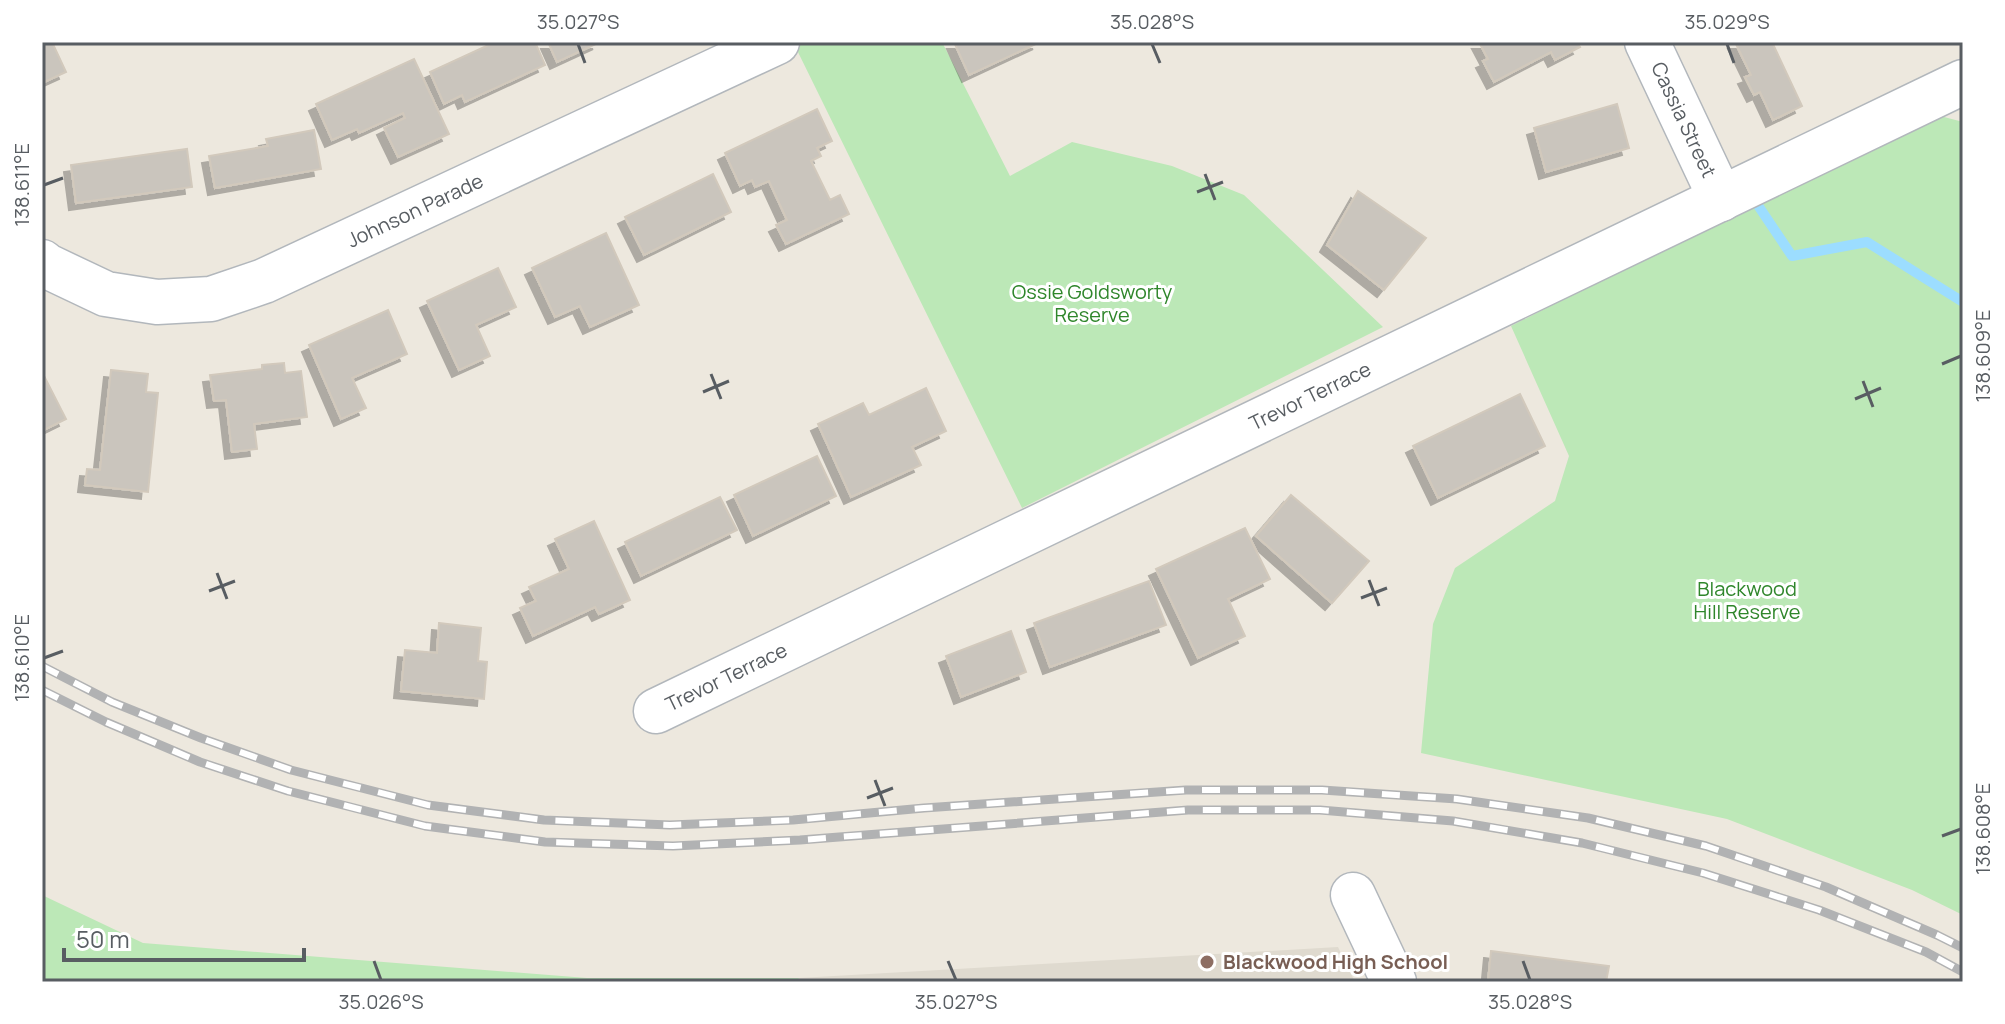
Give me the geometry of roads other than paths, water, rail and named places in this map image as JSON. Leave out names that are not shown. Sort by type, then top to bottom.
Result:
[{"type":"street","name":"Johnson Parade","points":[[42,262],[106,294],[157,302],[211,299],[264,281],[777,42]]},
{"type":"street","name":"Cassia Street","points":[[1647,42],[1721,199]]},
{"type":"street","name":"Trevor Terrace","points":[[656,711],[1963,82]]},
{"type":"street","points":[[1353,895],[1394,982]]},
{"type":"waterway","points":[[1751,195],[1792,256],[1867,242],[1963,302]]},
{"type":"railway","points":[[42,666],[112,702],[201,738],[291,770],[428,805],[544,820],[670,825],[793,820],[1186,790],[1322,790],[1457,799],[1588,818],[1706,846],[1826,887],[1963,948]]},
{"type":"railway","points":[[42,690],[106,722],[200,762],[288,791],[425,826],[545,842],[673,846],[800,840],[1188,810],[1320,810],[1453,821],[1582,843],[1703,873],[1819,910],[1926,952],[1963,972]]},
{"type":"place","name":"Blackwood High School","points":[[1207,962]]},
{"type":"park label","name":"Ossie Goldsworty Reserve","points":[[1092,304]]},
{"type":"park label","name":"Blackwood Hill Reserve","points":[[1747,600]]}]
